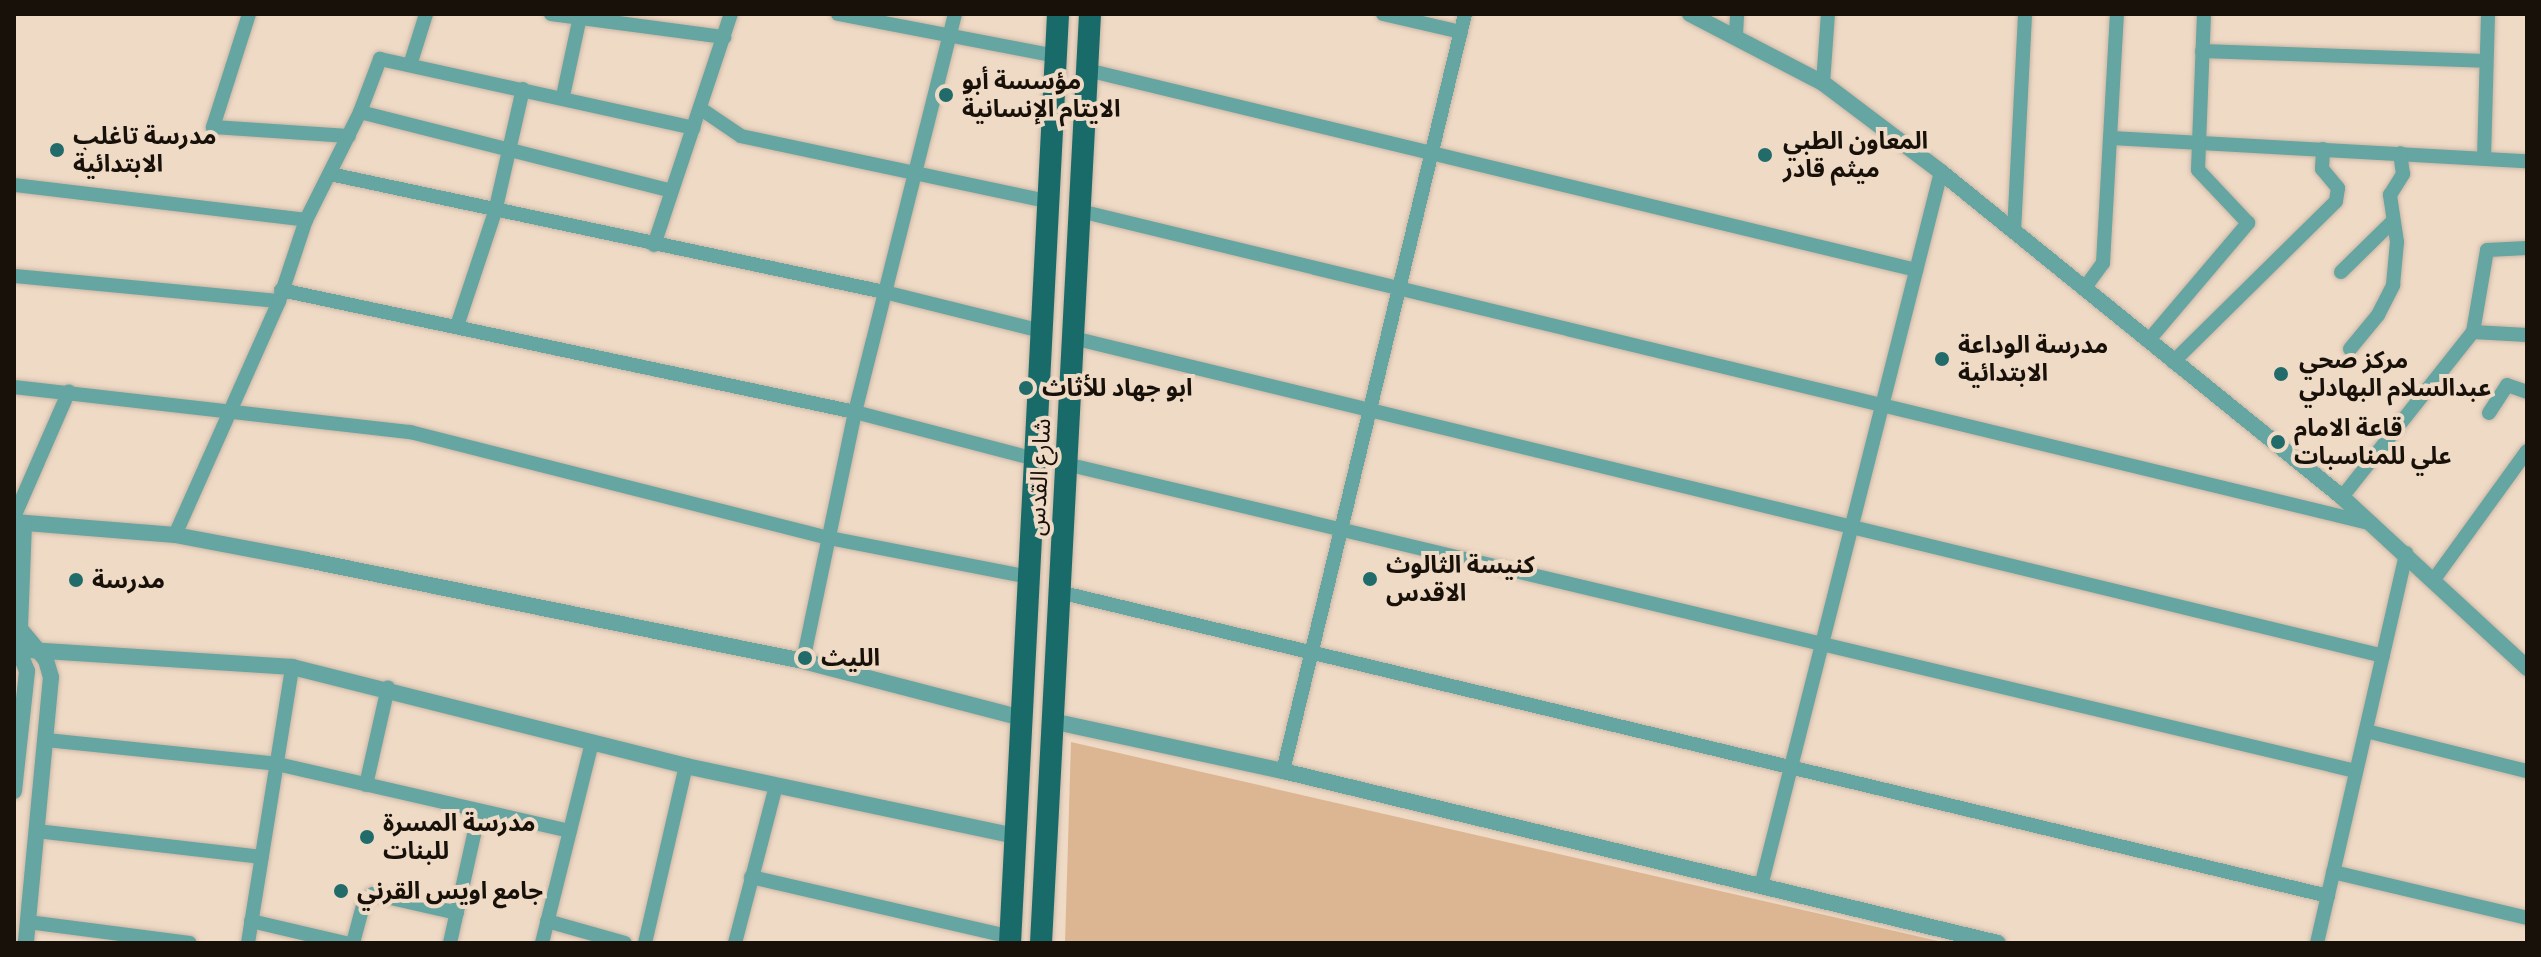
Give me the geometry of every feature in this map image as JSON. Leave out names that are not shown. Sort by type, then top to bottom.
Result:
[{"type":"main road","name":"شارع القدس","points":[[1010,940],[1058,14]]},
{"type":"main road","name":"شارع القدس","points":[[1041,943],[1090,14]]},
{"type":"main road","points":[[1052,133],[1083,135]]},
{"type":"main road","points":[[1033,497],[1048,515],[1062,516]]},
{"type":"main road","points":[[1032,529],[1062,516]]},
{"type":"street","points":[[249,14],[213,127],[349,136]]},
{"type":"street","points":[[411,62],[426,14]]},
{"type":"street","points":[[551,14],[724,37]]},
{"type":"street","points":[[654,245],[669,190],[701,109],[731,14]]},
{"type":"street","points":[[838,14],[950,40],[1056,56]]},
{"type":"street","points":[[803,661],[855,412],[955,14]]},
{"type":"street","points":[[1383,14],[1461,32]]},
{"type":"street","points":[[1283,771],[1465,14]]},
{"type":"street","points":[[1690,14],[1736,35],[1823,83],[1941,172],[2342,497],[2435,578],[2527,667]]},
{"type":"street","points":[[1736,35],[1737,14]]},
{"type":"street","points":[[1823,83],[1828,14]]},
{"type":"street","points":[[2014,232],[2025,14]]},
{"type":"street","points":[[2084,289],[2103,263],[2117,14]]},
{"type":"street","points":[[2148,341],[2248,223],[2202,177],[2196,142],[2204,14]]},
{"type":"street","points":[[2484,158],[2488,14]]},
{"type":"street","points":[[563,96],[580,17]]},
{"type":"street","points":[[2202,51],[2485,61]]},
{"type":"street","points":[[175,535],[280,295],[306,220],[360,112],[376,63],[386,57],[411,62],[693,128]]},
{"type":"street","points":[[1087,70],[1916,270]]},
{"type":"street","points":[[457,326],[495,212],[523,89]]},
{"type":"street","points":[[701,109],[741,136],[1047,201]]},
{"type":"street","points":[[360,112],[669,190]]},
{"type":"street","points":[[2110,138],[2527,161]]},
{"type":"street","points":[[2173,362],[2336,201],[2338,188],[2322,169],[2323,149]]},
{"type":"street","points":[[2350,349],[2391,292],[2397,242],[2390,195],[2403,174],[2400,153]]},
{"type":"street","points":[[1761,886],[1941,172]]},
{"type":"street","points":[[330,174],[495,212],[884,292],[1042,331]]},
{"type":"street","points":[[14,185],[306,220]]},
{"type":"street","points":[[1080,211],[2373,524]]},
{"type":"street","points":[[2341,272],[2392,222]]},
{"type":"street","points":[[2342,497],[2473,332],[2487,250],[2527,248]]},
{"type":"street","points":[[14,276],[280,295],[457,326],[855,412],[1035,459]]},
{"type":"street","points":[[2473,332],[2527,335]]},
{"type":"street","points":[[1073,338],[2383,656]]},
{"type":"street","points":[[2489,413],[2507,385],[2527,392]]},
{"type":"street","points":[[14,387],[410,432],[829,538],[1029,577]]},
{"type":"street","points":[[14,791],[27,671],[19,623],[17,520],[69,391]]},
{"type":"street","points":[[2435,578],[2527,451]]},
{"type":"street","points":[[1066,464],[2356,771]]},
{"type":"street","points":[[17,520],[175,535],[803,661],[1022,718]]},
{"type":"street","points":[[2317,943],[2406,553]]},
{"type":"street","points":[[1059,592],[2328,896]]},
{"type":"street","points":[[21,648],[292,667],[388,687],[686,766],[1016,836]]},
{"type":"street","points":[[21,648],[51,677],[28,936],[190,943]]},
{"type":"street","points":[[248,943],[292,667]]},
{"type":"street","points":[[366,785],[388,687]]},
{"type":"street","points":[[1052,721],[1283,771],[1998,943]]},
{"type":"street","points":[[2366,731],[2527,771]]},
{"type":"street","points":[[46,740],[277,764],[569,831]]},
{"type":"street","points":[[542,943],[592,743]]},
{"type":"street","points":[[645,943],[686,766]]},
{"type":"street","points":[[735,943],[776,786]]},
{"type":"street","points":[[450,943],[479,812]]},
{"type":"street","points":[[37,831],[262,857]]},
{"type":"street","points":[[2333,872],[2527,918]]},
{"type":"street","points":[[751,877],[1010,940]]},
{"type":"street","points":[[353,943],[364,902],[373,894],[457,913]]},
{"type":"street","points":[[251,921],[345,943]]},
{"type":"street","points":[[547,921],[625,943]]},
{"type":"shaded area","points":[[1071,742],[1947,943],[1065,943]]},
{"type":"place","name":"مؤسسة أبو الايتام الإنسانية","points":[[946,95]]},
{"type":"place","name":"مدرسة تاغلب الابتدائية","points":[[57,150]]},
{"type":"place","name":"المعاون الطبي ميثم قادر","points":[[1765,155]]},
{"type":"place","name":"مدرسة الوداعة الابتدائية","points":[[1942,359]]},
{"type":"place","name":"مركز صحي عبدالسلام البهادلي","points":[[2281,374]]},
{"type":"place","name":"ابو جهاد للأثاث","points":[[1026,388]]},
{"type":"place","name":"قاعة الامام علي للمناسبات","points":[[2278,442]]},
{"type":"place","name":"كنيسة الثالوث الاقدس","points":[[1370,579]]},
{"type":"place","name":"مدرسة","points":[[76,580]]},
{"type":"place","name":"الليث","points":[[805,658]]},
{"type":"place","name":"مدرسة المسرة للبنات","points":[[367,837]]},
{"type":"place","name":"جامع اويس القرني","points":[[341,891]]}]
